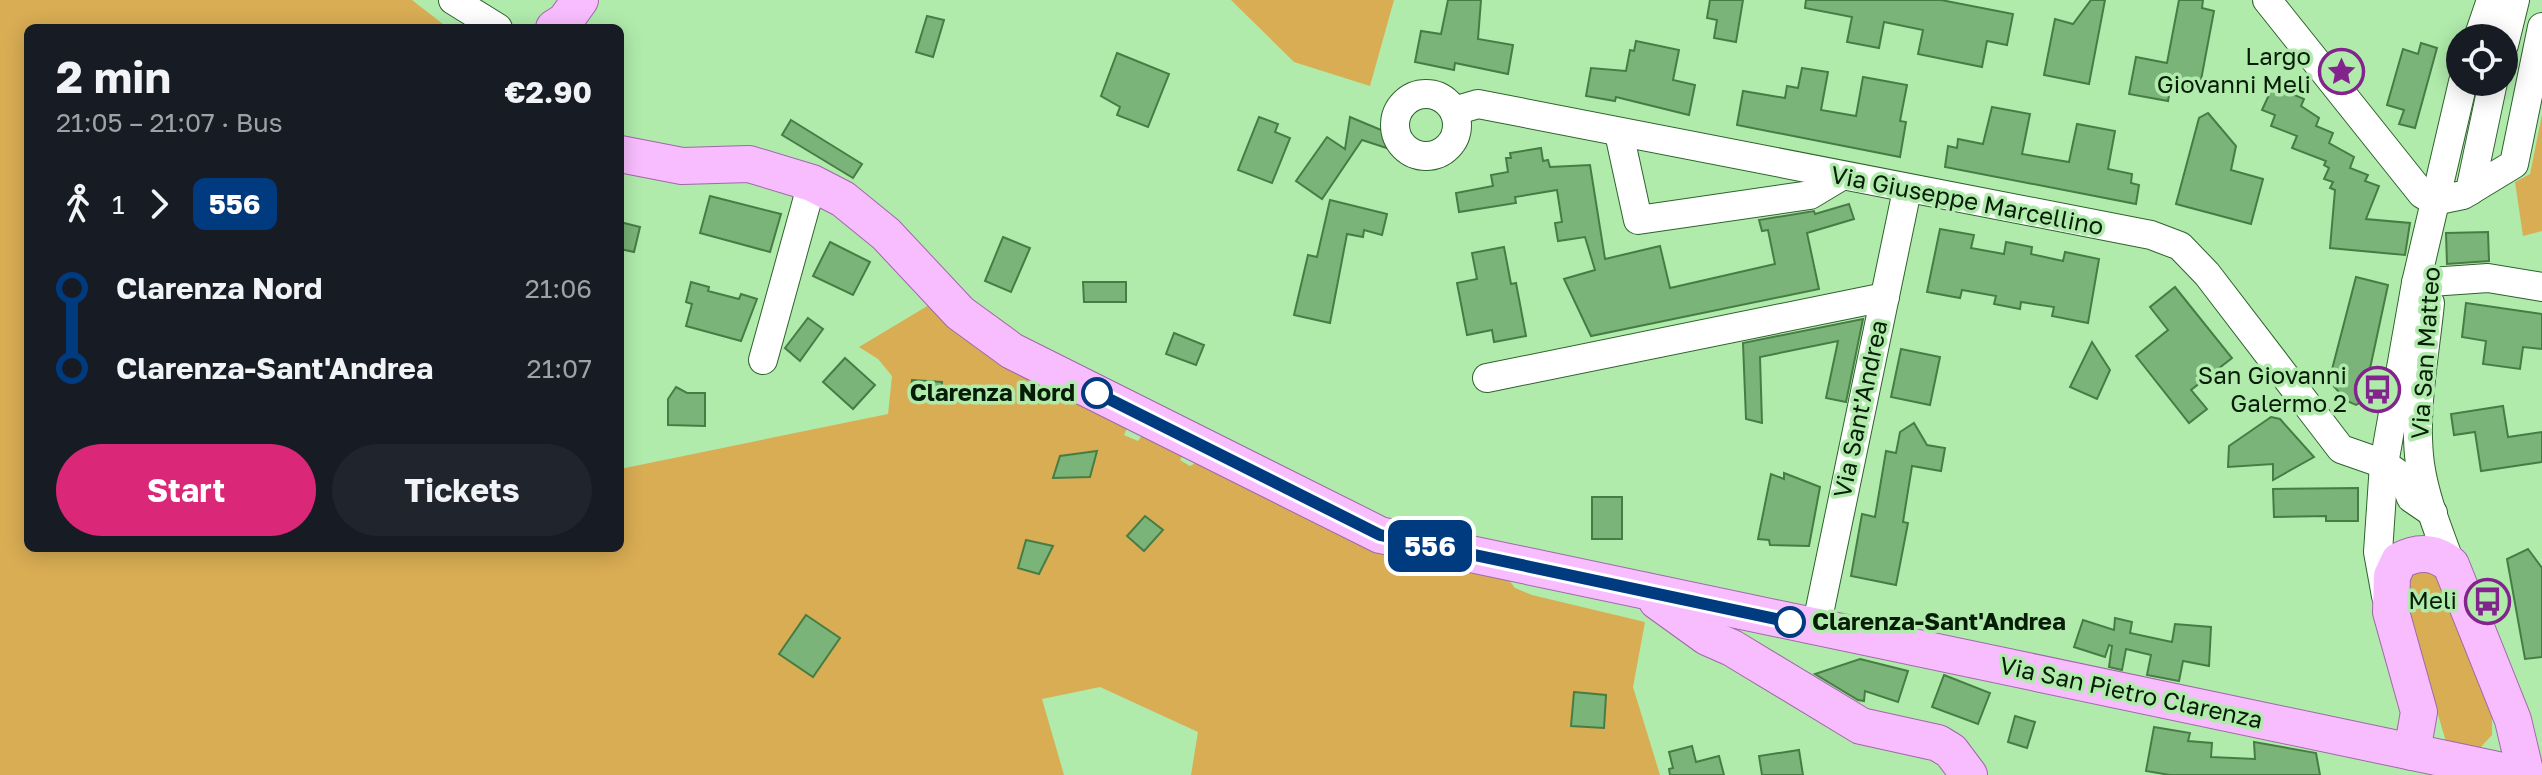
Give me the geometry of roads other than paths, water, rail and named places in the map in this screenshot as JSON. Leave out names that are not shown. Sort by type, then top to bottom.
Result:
[{"type":"main road","points":[[559,24],[574,12],[580,0]]},
{"type":"main road","points":[[581,24],[590,0]]},
{"type":"main road","points":[[624,155],[682,166],[749,164],[812,183],[843,199],[886,234],[960,313],[1012,351],[1380,535],[1646,594],[1707,637],[1732,648],[1861,726],[1938,743],[1951,751],[1969,775]]},
{"type":"main road","points":[[2391,612],[2392,576],[2399,561],[2425,553],[2439,555],[2451,565]]},
{"type":"main road","name":"Via San Matteo","points":[[2451,565],[2527,758]]},
{"type":"main road","name":"Via San Pietro Clarenza","points":[[1646,594],[1740,610],[2412,752],[2470,771],[2527,758]]},
{"type":"main road","points":[[1732,648],[1726,627],[1740,610]]},
{"type":"main road","name":"Via San Matteo","points":[[2391,612],[2419,712],[2412,752]]},
{"type":"main road","points":[[2470,771],[2499,745],[2504,731],[2499,693]]},
{"type":"street","points":[[428,0],[457,24]]},
{"type":"street","points":[[453,0],[492,24]]},
{"type":"street","points":[[2267,0],[2422,194],[2434,201],[2470,191],[2514,164],[2542,27]]},
{"type":"street","points":[[2483,24],[2491,0]]},
{"type":"street","points":[[2509,24],[2515,0]]},
{"type":"street","name":"Via San Matteo","points":[[2391,612],[2380,577],[2378,552],[2384,464],[2424,282],[2434,201],[2460,96]]},
{"type":"street","points":[[2470,191],[2490,96]]},
{"type":"street","name":"Via Giuseppe Marcellino","points":[[1454,111],[1478,104],[1840,177],[2151,235],[2180,246],[2207,274],[2341,449],[2384,464]]},
{"type":"street","points":[[1619,133],[1638,220],[1810,195],[1840,177]]},
{"type":"street","points":[[763,360],[812,183]]},
{"type":"street","name":"Via Sant'Andrea","points":[[1816,628],[1907,190]]},
{"type":"street","points":[[2424,282],[2488,278],[2542,287]]},
{"type":"street","name":"Via San Matteo","points":[[2424,282],[2420,463],[2451,565]]},
{"type":"street","points":[[1487,378],[1885,297]]},
{"type":"street","points":[[2422,380],[2410,390],[2402,448],[2384,464],[2403,477],[2411,498],[2433,513]]},
{"type":"place","name":"Largo Giovanni Meli","points":[[2342,71]]},
{"type":"place","name":"San Giovanni Galermo 2","points":[[2378,390]]},
{"type":"place","name":"Clarenza Nord","points":[[1097,393]]},
{"type":"place","name":"Meli","points":[[2488,601]]},
{"type":"place","name":"Clarenza-Sant'Andrea","points":[[1790,622]]}]
